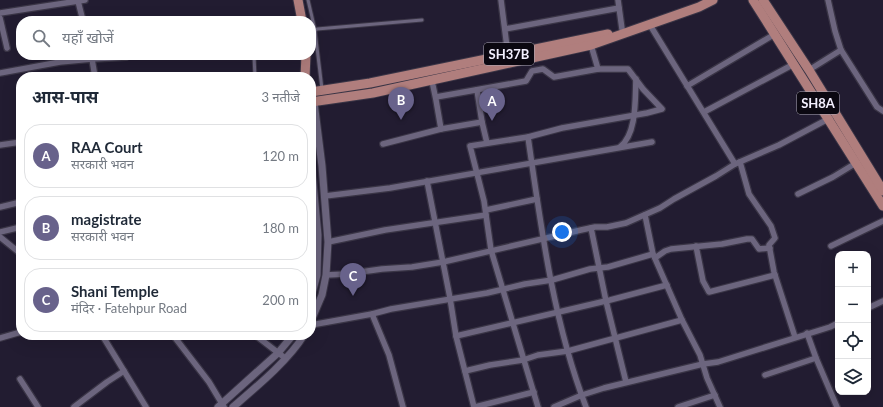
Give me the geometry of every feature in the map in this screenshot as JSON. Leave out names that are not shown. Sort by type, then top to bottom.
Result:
[{"type":"main road","points":[[298,0],[301,16]]},
{"type":"main road","name":"SH37B","points":[[316,89],[370,83],[603,35],[701,0]]},
{"type":"main road","name":"SH37B","points":[[316,102],[373,93],[432,81],[591,45],[700,7],[713,0]]},
{"type":"main road","name":"SH8A","points":[[754,0],[794,64],[883,191]]},
{"type":"main road","name":"SH8A","points":[[763,0],[809,70],[856,163],[883,206]]},
{"type":"main road","points":[[305,72],[306,60]]},
{"type":"main road","points":[[306,66],[308,72]]},
{"type":"street","points":[[0,13],[85,0]]},
{"type":"street","points":[[500,0],[508,54]]},
{"type":"street","points":[[618,0],[622,29]]},
{"type":"street","points":[[828,0],[841,50],[877,107],[883,111]]},
{"type":"street","points":[[78,1],[82,16]]},
{"type":"street","points":[[505,30],[619,8]]},
{"type":"street","points":[[0,18],[7,48]]},
{"type":"street","points":[[650,25],[687,86],[737,163],[749,194],[771,226],[775,238],[769,245],[775,275],[795,337]]},
{"type":"street","points":[[687,86],[775,34]]},
{"type":"street","points":[[591,45],[598,69]]},
{"type":"street","points":[[809,70],[841,50]]},
{"type":"street","points":[[0,72],[73,60]]},
{"type":"street","points":[[92,60],[94,72]]},
{"type":"street","points":[[704,112],[794,64]]},
{"type":"street","points":[[436,97],[526,81],[532,71],[543,69],[554,77],[598,69],[628,68],[643,89],[662,109],[634,116],[470,146],[484,202],[491,250],[538,407]]},
{"type":"street","points":[[620,148],[630,135],[634,116],[636,79]]},
{"type":"street","points":[[432,81],[441,129]]},
{"type":"street","points":[[477,90],[486,143]]},
{"type":"street","points":[[326,275],[412,267],[443,262],[591,228],[607,227],[626,223],[660,208],[737,163],[778,145],[832,117]]},
{"type":"street","points":[[383,144],[441,129],[482,122]]},
{"type":"street","points":[[316,126],[325,196],[328,242],[326,275],[322,296],[316,310]]},
{"type":"street","points":[[528,136],[543,239],[558,312],[568,351],[586,407]]},
{"type":"street","points":[[325,196],[390,188],[652,142]]},
{"type":"street","points":[[0,145],[16,143]]},
{"type":"street","points":[[798,194],[833,177],[856,163]]},
{"type":"street","points":[[427,181],[456,336],[474,407],[534,392]]},
{"type":"street","points":[[328,242],[385,230],[435,223],[537,199]]},
{"type":"street","points":[[0,207],[16,203]]},
{"type":"street","points":[[644,215],[654,256],[682,320],[700,355],[720,407]]},
{"type":"street","points":[[316,218],[318,235],[316,279]]},
{"type":"street","points":[[831,246],[883,221]]},
{"type":"street","points":[[0,232],[16,228]]},
{"type":"street","points":[[591,228],[606,301],[626,382]]},
{"type":"street","points":[[0,237],[16,250]]},
{"type":"street","points":[[316,324],[450,298],[487,293],[502,288],[552,280],[654,256],[671,249],[752,239],[759,249],[770,248]]},
{"type":"street","points":[[696,246],[703,281],[709,292],[775,275]]},
{"type":"street","points":[[456,336],[606,301],[667,285]]},
{"type":"street","points":[[871,307],[883,301]]},
{"type":"street","points":[[372,314],[389,355],[403,407]]},
{"type":"street","points":[[464,371],[490,365],[524,360],[538,355],[568,351],[682,320]]},
{"type":"street","points":[[554,407],[582,395],[626,382],[703,364],[718,362],[835,324]]},
{"type":"street","points":[[0,338],[16,333]]},
{"type":"street","points":[[807,333],[837,407]]},
{"type":"street","points":[[105,340],[146,407]]},
{"type":"street","points":[[177,340],[209,382],[221,406],[278,353],[289,340]]},
{"type":"street","points":[[261,340],[285,358]]},
{"type":"street","points":[[233,407],[255,388],[301,340]]},
{"type":"street","points":[[765,375],[816,358]]},
{"type":"street","points":[[74,407],[124,371]]},
{"type":"street","points":[[20,378],[38,407]]},
{"type":"street","points":[[678,407],[715,395]]},
{"type":"lane","points":[[308,0],[312,16]]},
{"type":"lane","points":[[316,30],[319,28],[422,20]]},
{"type":"lane","points":[[255,60],[255,72]]},
{"type":"lane","points":[[315,60],[315,72]]},
{"type":"place","name":"magistrate","points":[[401,120]]},
{"type":"place","name":"RAA Court","points":[[492,121]]},
{"type":"place","name":"Shani Temple","points":[[353,296]]}]
